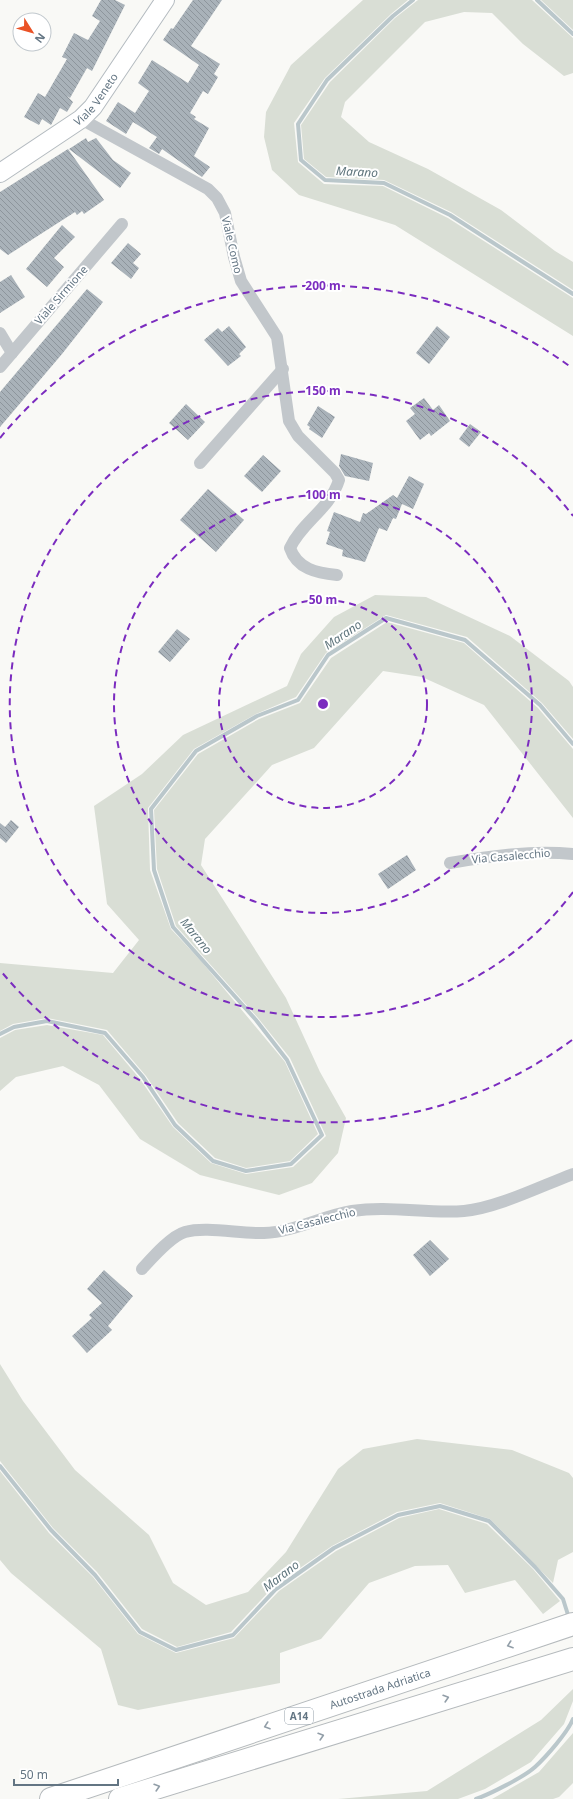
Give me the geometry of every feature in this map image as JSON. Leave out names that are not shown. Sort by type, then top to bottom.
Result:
[{"type":"highway","name":"Autostrada Adriatica","points":[[51,1799],[573,1624]]},
{"type":"highway","name":"A14","points":[[120,1799],[573,1659]]},
{"type":"main road","name":"Viale Veneto","points":[[0,173],[81,118],[93,107],[165,0]]},
{"type":"street","name":"Viale Como","points":[[81,118],[208,189],[217,198],[225,213],[234,257],[241,281],[277,337],[283,369],[289,421],[298,436],[339,480],[336,491],[326,505],[296,535],[290,548],[293,557],[304,567],[337,576]]},
{"type":"street","name":"Viale Sirmione","points":[[0,367],[122,224]]},
{"type":"street","points":[[0,333],[12,352]]},
{"type":"street","points":[[200,463],[283,369]]},
{"type":"street","name":"Via Casalecchio","points":[[450,863],[485,856],[556,852],[573,854]]},
{"type":"street","name":"Via Casalecchio","points":[[142,1269],[170,1242],[184,1232],[199,1230],[264,1233],[282,1231],[351,1211],[371,1209],[464,1211],[499,1202],[573,1174]]},
{"type":"shaded area","points":[[363,0],[408,0],[391,14],[325,78],[294,123],[298,162],[324,184],[383,186],[448,218],[573,298],[573,336],[395,225],[299,195],[272,170],[264,137],[266,112],[291,65]]},
{"type":"shaded area","points":[[418,0],[532,0],[573,38],[573,73],[564,76],[523,44],[492,13],[464,12],[425,22],[345,102],[341,117],[369,142],[428,169],[501,210],[555,251],[573,262],[573,290],[451,212],[384,180],[326,177],[304,159],[301,125],[330,82],[395,18]]},
{"type":"shaded area","points":[[541,0],[573,0],[573,30]]},
{"type":"shaded area","points":[[375,595],[426,597],[510,636],[569,681],[573,687],[573,739],[542,703],[467,637],[386,615],[326,653],[296,697],[256,714],[194,749],[148,808],[150,870],[171,929],[201,961],[285,1062],[318,1134],[290,1161],[246,1168],[215,1158],[178,1123],[146,1076],[107,1030],[47,1018],[13,1024],[0,1031],[0,963],[113,973],[139,940],[107,904],[94,806],[142,774],[183,735],[287,686],[301,654],[334,617]]},
{"type":"shaded area","points":[[387,622],[464,643],[538,708],[573,749],[573,818],[484,705],[422,677],[383,671],[314,748],[272,765],[205,839],[201,865],[286,998],[320,1072],[346,1118],[338,1153],[312,1183],[279,1195],[200,1175],[140,1139],[99,1085],[63,1066],[16,1077],[0,1091],[0,1038],[15,1030],[47,1025],[103,1035],[140,1079],[173,1127],[211,1163],[246,1174],[293,1167],[326,1136],[290,1058],[258,1018],[176,926],[157,869],[154,810],[198,754],[259,719],[300,703],[331,658]]},
{"type":"shaded area","points":[[0,1364],[23,1401],[75,1470],[149,1535],[173,1583],[206,1605],[248,1592],[286,1552],[338,1469],[363,1449],[417,1439],[512,1450],[569,1473],[573,1478],[573,1552],[558,1560],[553,1583],[490,1519],[440,1503],[397,1512],[332,1546],[274,1586],[231,1632],[177,1647],[142,1629],[97,1572],[53,1528],[0,1461]]},
{"type":"shaded area","points":[[0,1471],[49,1533],[93,1577],[138,1634],[176,1653],[234,1638],[279,1591],[336,1551],[399,1518],[439,1509],[487,1524],[533,1569],[560,1601],[543,1614],[515,1580],[465,1593],[448,1565],[415,1566],[369,1583],[321,1639],[280,1653],[280,1683],[138,1710],[118,1705],[101,1649],[11,1573],[0,1560]]},
{"type":"shaded area","points":[[573,1689],[573,1701],[564,1724],[531,1762],[485,1789],[458,1799],[338,1799],[427,1791],[541,1720]]},
{"type":"shaded area","points":[[573,1733],[573,1783],[559,1797],[553,1799],[492,1799],[539,1772]]},
{"type":"building","points":[[101,0],[115,0],[125,5],[92,71],[87,68],[70,98],[67,96],[73,102],[67,112],[60,108],[51,125],[42,119],[39,125],[24,117],[38,93],[45,97],[67,59],[62,57],[74,33],[88,40],[100,21],[92,16]]},
{"type":"building","points":[[193,0],[222,0],[191,46],[220,64],[214,74],[218,77],[208,94],[203,91],[190,113],[196,117],[194,119],[209,128],[194,156],[210,167],[202,177],[162,149],[159,154],[149,148],[157,137],[133,122],[126,134],[106,121],[118,102],[135,113],[149,91],[138,83],[152,60],[188,83],[199,65],[163,40],[171,28],[173,29]]},
{"type":"building","points":[[86,138],[88,142],[96,138],[113,160],[131,173],[120,188],[69,149]]},
{"type":"building","points":[[68,149],[104,200],[84,214],[82,211],[77,215],[75,212],[8,255],[0,249],[0,192]]},
{"type":"building","points":[[62,225],[75,237],[54,258],[64,267],[47,287],[26,269]]},
{"type":"building","points":[[128,243],[141,254],[133,263],[139,268],[131,279],[111,263]]},
{"type":"building","points":[[11,275],[25,297],[0,313],[0,282]]},
{"type":"building","points":[[87,289],[103,302],[62,354],[0,427],[0,392]]},
{"type":"building","points":[[229,326],[246,347],[239,354],[241,356],[228,366],[204,340],[218,328],[222,332]]},
{"type":"building","points":[[437,326],[450,337],[429,364],[416,353]]},
{"type":"building","points":[[424,398],[433,410],[439,405],[450,421],[431,436],[429,433],[420,440],[406,421],[415,414],[410,408]]},
{"type":"building","points":[[186,404],[205,422],[188,440],[169,423]]},
{"type":"building","points":[[318,406],[335,417],[322,438],[309,429],[310,427],[307,425]]},
{"type":"building","points":[[470,424],[481,432],[469,447],[459,439]]},
{"type":"building","points":[[341,454],[373,463],[369,481],[345,476],[339,466]]},
{"type":"building","points":[[263,455],[281,471],[262,492],[244,476]]},
{"type":"building","points":[[409,476],[424,484],[413,509],[402,504],[396,519],[393,518],[387,531],[379,528],[365,562],[342,556],[343,550],[326,544],[330,532],[327,531],[334,512],[360,522],[363,513],[366,514],[393,495],[397,498]]},
{"type":"building","points":[[208,489],[244,520],[216,552],[180,520]]},
{"type":"building","points":[[177,629],[190,639],[170,662],[158,652]]},
{"type":"building","points":[[11,820],[19,827],[6,843],[0,838],[0,823],[5,827]]},
{"type":"building","points":[[407,855],[416,870],[388,889],[378,874]]},
{"type":"building","points":[[430,1240],[449,1259],[430,1276],[413,1255]]},
{"type":"building","points":[[104,1270],[133,1296],[108,1326],[112,1330],[87,1353],[72,1336],[92,1318],[89,1315],[102,1303],[87,1289]]},
{"type":"waterway","name":"Marano","points":[[413,0],[393,16],[327,80],[298,124],[301,160],[325,180],[384,183],[450,215],[573,294]]},
{"type":"waterway","name":"Marano","points":[[537,0],[573,34]]},
{"type":"waterway","name":"Marano","points":[[0,1034],[14,1027],[47,1021],[105,1033],[143,1077],[175,1125],[213,1161],[246,1171],[291,1164],[322,1135],[287,1060],[256,1020],[173,927],[154,870],[151,809],[196,751],[257,716],[298,700],[328,655],[386,618],[465,640],[540,705],[573,744]]},
{"type":"waterway","name":"Marano","points":[[0,1466],[51,1530],[95,1575],[140,1632],[176,1650],[233,1635],[276,1589],[334,1548],[398,1515],[440,1506],[489,1521],[535,1567],[563,1599],[569,1618]]},
{"type":"waterway","name":"Marano","points":[[476,1799],[507,1785],[535,1767],[556,1744],[573,1719]]}]
